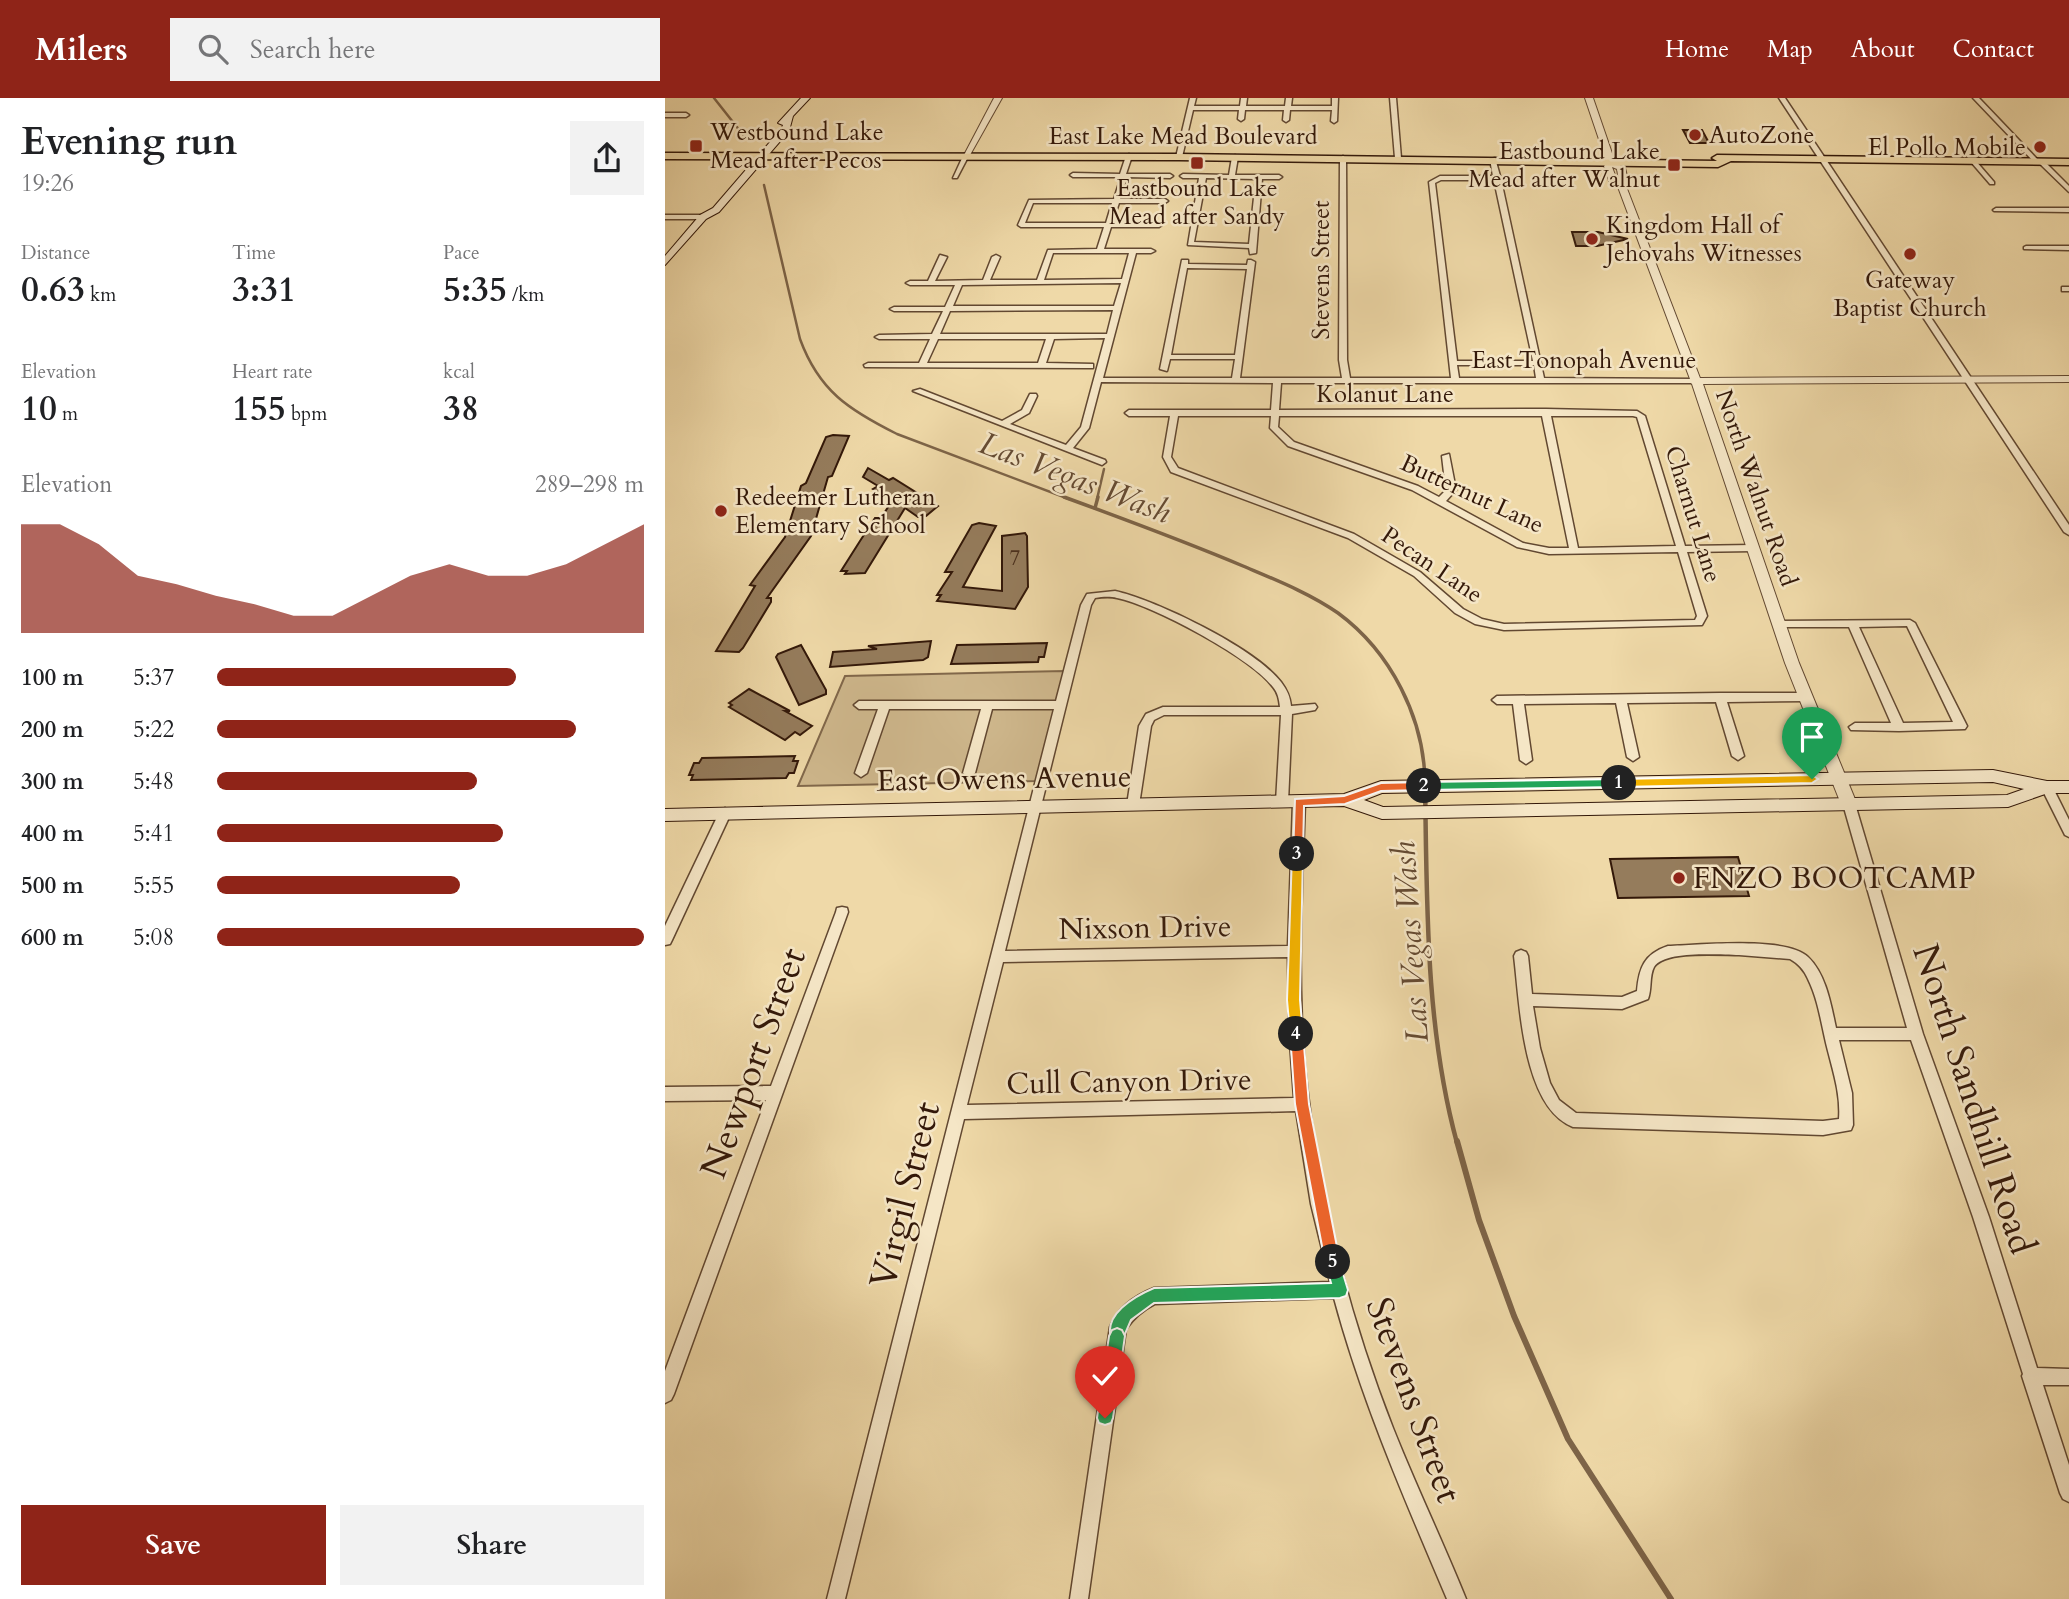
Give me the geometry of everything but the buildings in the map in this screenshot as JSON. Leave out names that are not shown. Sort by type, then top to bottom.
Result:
[{"type":"main road","points":[[757,154],[773,129],[790,117],[806,98]]},
{"type":"main road","points":[[667,258],[703,217],[702,210],[757,154],[779,138],[790,117]]},
{"type":"main road","points":[[779,138],[782,147],[805,152]]},
{"type":"main road","name":"East Lake Mead Boulevard","points":[[665,150],[854,158],[874,155]]},
{"type":"main road","name":"East Lake Mead Boulevard","points":[[665,156],[805,152],[874,155],[1610,160],[1718,164],[1727,160],[2069,162]]},
{"type":"main road","name":"East Owens Avenue","points":[[665,814],[1290,802],[1345,800],[1381,787],[1482,785],[1993,776],[2047,787],[2069,787]]},
{"type":"main road","name":"East Owens Avenue","points":[[1345,800],[1381,813],[2008,801],[2047,787]]},
{"type":"street","points":[[954,177],[998,98]]},
{"type":"street","points":[[1179,157],[1193,98]]},
{"type":"street","points":[[1241,119],[1244,98]]},
{"type":"street","points":[[1286,120],[1289,98]]},
{"type":"street","points":[[1334,121],[1335,98]]},
{"type":"street","points":[[1393,98],[1398,158]]},
{"type":"street","name":"North Walnut Road","points":[[1589,98],[1610,160],[1608,166],[1613,181],[1622,186],[1680,333],[1694,381],[1779,624],[1850,804]]},
{"type":"street","points":[[1782,98],[2069,532]]},
{"type":"street","points":[[1976,98],[2069,190]]},
{"type":"street","points":[[1190,108],[1335,108]]},
{"type":"street","points":[[665,115],[686,115]]},
{"type":"street","points":[[1099,252],[1125,179],[1123,175],[1129,156]]},
{"type":"street","points":[[1232,176],[1235,157]]},
{"type":"street","name":"Stevens Street","points":[[1343,158],[1343,360],[1347,381]]},
{"type":"street","points":[[1493,159],[1541,381]]},
{"type":"street","points":[[1973,161],[1992,183]]},
{"type":"street","points":[[1073,175],[1170,176]]},
{"type":"street","points":[[1183,176],[1279,177]]},
{"type":"street","points":[[1203,176],[1190,244],[1221,246],[1251,257]]},
{"type":"street","points":[[1236,381],[1259,177]]},
{"type":"street","points":[[1455,381],[1434,180],[1499,178]]},
{"type":"street","points":[[1159,225],[1020,225],[1031,201],[1165,201]]},
{"type":"street","points":[[1996,210],[2069,210]]},
{"type":"street","points":[[665,217],[703,217]]},
{"type":"street","points":[[1219,267],[1221,246]]},
{"type":"street","points":[[2026,248],[2069,248]]},
{"type":"street","points":[[1040,281],[1050,251],[1151,251]]},
{"type":"street","points":[[1067,449],[1085,428],[1133,251]]},
{"type":"street","points":[[931,282],[943,257]]},
{"type":"street","points":[[986,282],[996,257]]},
{"type":"street","points":[[1164,369],[1184,264],[1219,267],[1251,257]]},
{"type":"street","points":[[910,283],[1125,281]]},
{"type":"street","points":[[922,365],[960,282]]},
{"type":"street","points":[[894,309],[1118,308]]},
{"type":"street","points":[[1041,365],[1051,336]]},
{"type":"street","points":[[880,337],[1110,336]]},
{"type":"street","points":[[1167,358],[1239,357]]},
{"type":"street","points":[[1454,363],[1537,363]]},
{"type":"street","points":[[868,365],[1090,366]]},
{"type":"street","name":"East Tonopah Avenue","points":[[1099,380],[2069,379]]},
{"type":"street","points":[[1274,413],[1277,381]]},
{"type":"street","points":[[917,391],[1102,462]]},
{"type":"street","points":[[1003,424],[1026,411],[1033,396]]},
{"type":"street","points":[[1546,412],[1574,551]]},
{"type":"street","name":"Kolanut Lane","points":[[1129,413],[1625,412],[1641,416]]},
{"type":"street","name":"Butternut Lane","points":[[1274,413],[1274,428],[1291,444],[1377,473],[1441,501],[1520,545],[1549,551],[1752,548]]},
{"type":"street","name":"Pecan Lane","points":[[1174,414],[1167,457],[1174,470],[1351,536],[1416,574],[1459,611],[1479,622],[1504,627],[1698,623]]},
{"type":"street","name":"Charnut Lane","points":[[1641,416],[1702,616],[1698,623]]},
{"type":"street","points":[[1441,501],[1451,490],[1446,456]]},
{"type":"street","name":"Stevens Street","points":[[1091,596],[1117,594],[1190,624],[1263,669],[1277,682],[1284,695],[1295,951],[1294,1000],[1302,1104],[1326,1240],[1363,1369],[1405,1480],[1457,1599]]},
{"type":"street","name":"Virgil Street","points":[[837,1599],[1086,605],[1091,596]]},
{"type":"street","points":[[1779,624],[1910,623],[1961,726],[1854,727]]},
{"type":"street","points":[[1853,624],[1899,727]]},
{"type":"street","points":[[1497,700],[1806,696]]},
{"type":"street","points":[[1720,698],[1738,756]]},
{"type":"street","points":[[1621,699],[1633,757]]},
{"type":"street","points":[[1518,700],[1526,760]]},
{"type":"street","points":[[859,705],[1061,705]]},
{"type":"street","points":[[969,774],[987,706]]},
{"type":"street","points":[[861,773],[884,707]]},
{"type":"street","points":[[1133,805],[1145,726],[1150,717],[1163,711],[1285,711],[1311,707]]},
{"type":"street","points":[[2047,787],[2069,832]]},
{"type":"street","name":"North Sandhill Road","points":[[1850,804],[1916,1034],[1981,1217],[2069,1493]]},
{"type":"street","points":[[665,940],[725,813]]},
{"type":"street","name":"Newport Street","points":[[665,1394],[842,912]]},
{"type":"street","points":[[1521,956],[1527,1000],[1539,1071],[1550,1100],[1573,1120],[1823,1128],[1846,1125],[1849,1109],[1830,1034],[1814,978],[1799,957],[1779,950],[1668,951],[1647,965],[1643,995],[1622,1003],[1527,1000]]},
{"type":"street","name":"Nixson Drive","points":[[997,957],[1295,951]]},
{"type":"street","points":[[1830,1034],[1916,1034]]},
{"type":"street","points":[[665,1094],[776,1093]]},
{"type":"street","name":"Cull Canyon Drive","points":[[958,1112],[1302,1104]]},
{"type":"street","points":[[1079,1599],[1118,1327],[1126,1314],[1140,1302],[1154,1296],[1340,1290]]},
{"type":"street","points":[[2030,1376],[2069,1377]]},
{"type":"shaded area","points":[[1064,671],[1036,781],[798,786],[845,676]]},
{"type":"waterway","name":"Las Vegas Wash","points":[[714,98],[744,136]]},
{"type":"waterway","name":"Las Vegas Wash","points":[[764,185],[800,339],[826,386],[850,407],[897,434],[1069,499]]},
{"type":"waterway","points":[[1097,499],[1104,469]]},
{"type":"waterway","name":"Las Vegas Wash","points":[[1064,497],[1255,571],[1304,593],[1338,613],[1374,647],[1401,688],[1418,734],[1425,782]]},
{"type":"waterway","points":[[1095,508],[1098,497]]},
{"type":"waterway","name":"Las Vegas Wash","points":[[1425,781],[1433,1009],[1457,1143]]},
{"type":"waterway","name":"Las Vegas Wash","points":[[1457,1141],[1479,1220],[1514,1316],[1568,1439],[1671,1599]]},
{"type":"place","name":"AutoZone","points":[[1695,135]]},
{"type":"place","name":"Westbound Lake Mead after Pecos","points":[[696,146]]},
{"type":"place","name":"El Pollo Mobile","points":[[2040,147]]},
{"type":"place","name":"Eastbound Lake Mead after Sandy","points":[[1197,163]]},
{"type":"place","name":"Eastbound Lake Mead after Walnut","points":[[1674,165]]},
{"type":"place","name":"Kingdom Hall of Jehovahs Witnesses","points":[[1592,239]]},
{"type":"place","name":"Gateway Baptist Church","points":[[1910,254]]},
{"type":"place","name":"Redeemer Lutheran Elementary School","points":[[721,511]]},
{"type":"place","name":"FNZO BOOTCAMP","points":[[1679,878]]},
{"type":"route","points":[[1105,1418],[1118,1327],[1126,1314],[1140,1302],[1154,1296],[1340,1290],[1326,1240],[1302,1104],[1294,1000],[1299,802],[1345,800],[1381,787],[1812,779]]}]
